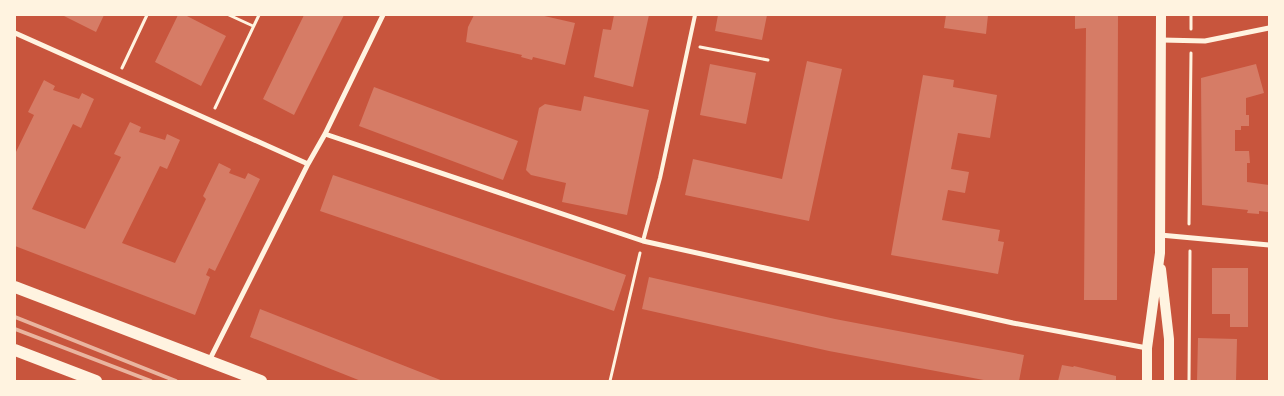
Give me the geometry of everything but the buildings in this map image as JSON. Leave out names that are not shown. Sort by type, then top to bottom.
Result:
[{"type":"main road","points":[[1161,15],[1160,253],[1169,340],[1169,381]]},
{"type":"main road","points":[[1146,381],[1147,348],[1160,253]]},
{"type":"main road","points":[[15,287],[260,381]]},
{"type":"main road","points":[[15,350],[96,381]]},
{"type":"street","points":[[209,362],[383,15]]},
{"type":"street","points":[[1162,40],[1205,42],[1269,28]]},
{"type":"street","points":[[15,33],[116,80],[308,164]]},
{"type":"street","points":[[325,134],[643,241],[1013,323],[1147,348]]},
{"type":"street","points":[[1160,235],[1269,245]]},
{"type":"lane","points":[[643,241],[660,178],[695,15]]},
{"type":"path","points":[[116,80],[147,15]]},
{"type":"path","points":[[229,15],[253,26]]},
{"type":"path","points":[[208,119],[259,15]]},
{"type":"path","points":[[1189,381],[1191,15]]},
{"type":"path","points":[[688,44],[768,60]]},
{"type":"path","points":[[610,381],[643,241]]},
{"type":"railway","points":[[15,317],[176,381]]},
{"type":"railway","points":[[15,329],[151,381]]}]
